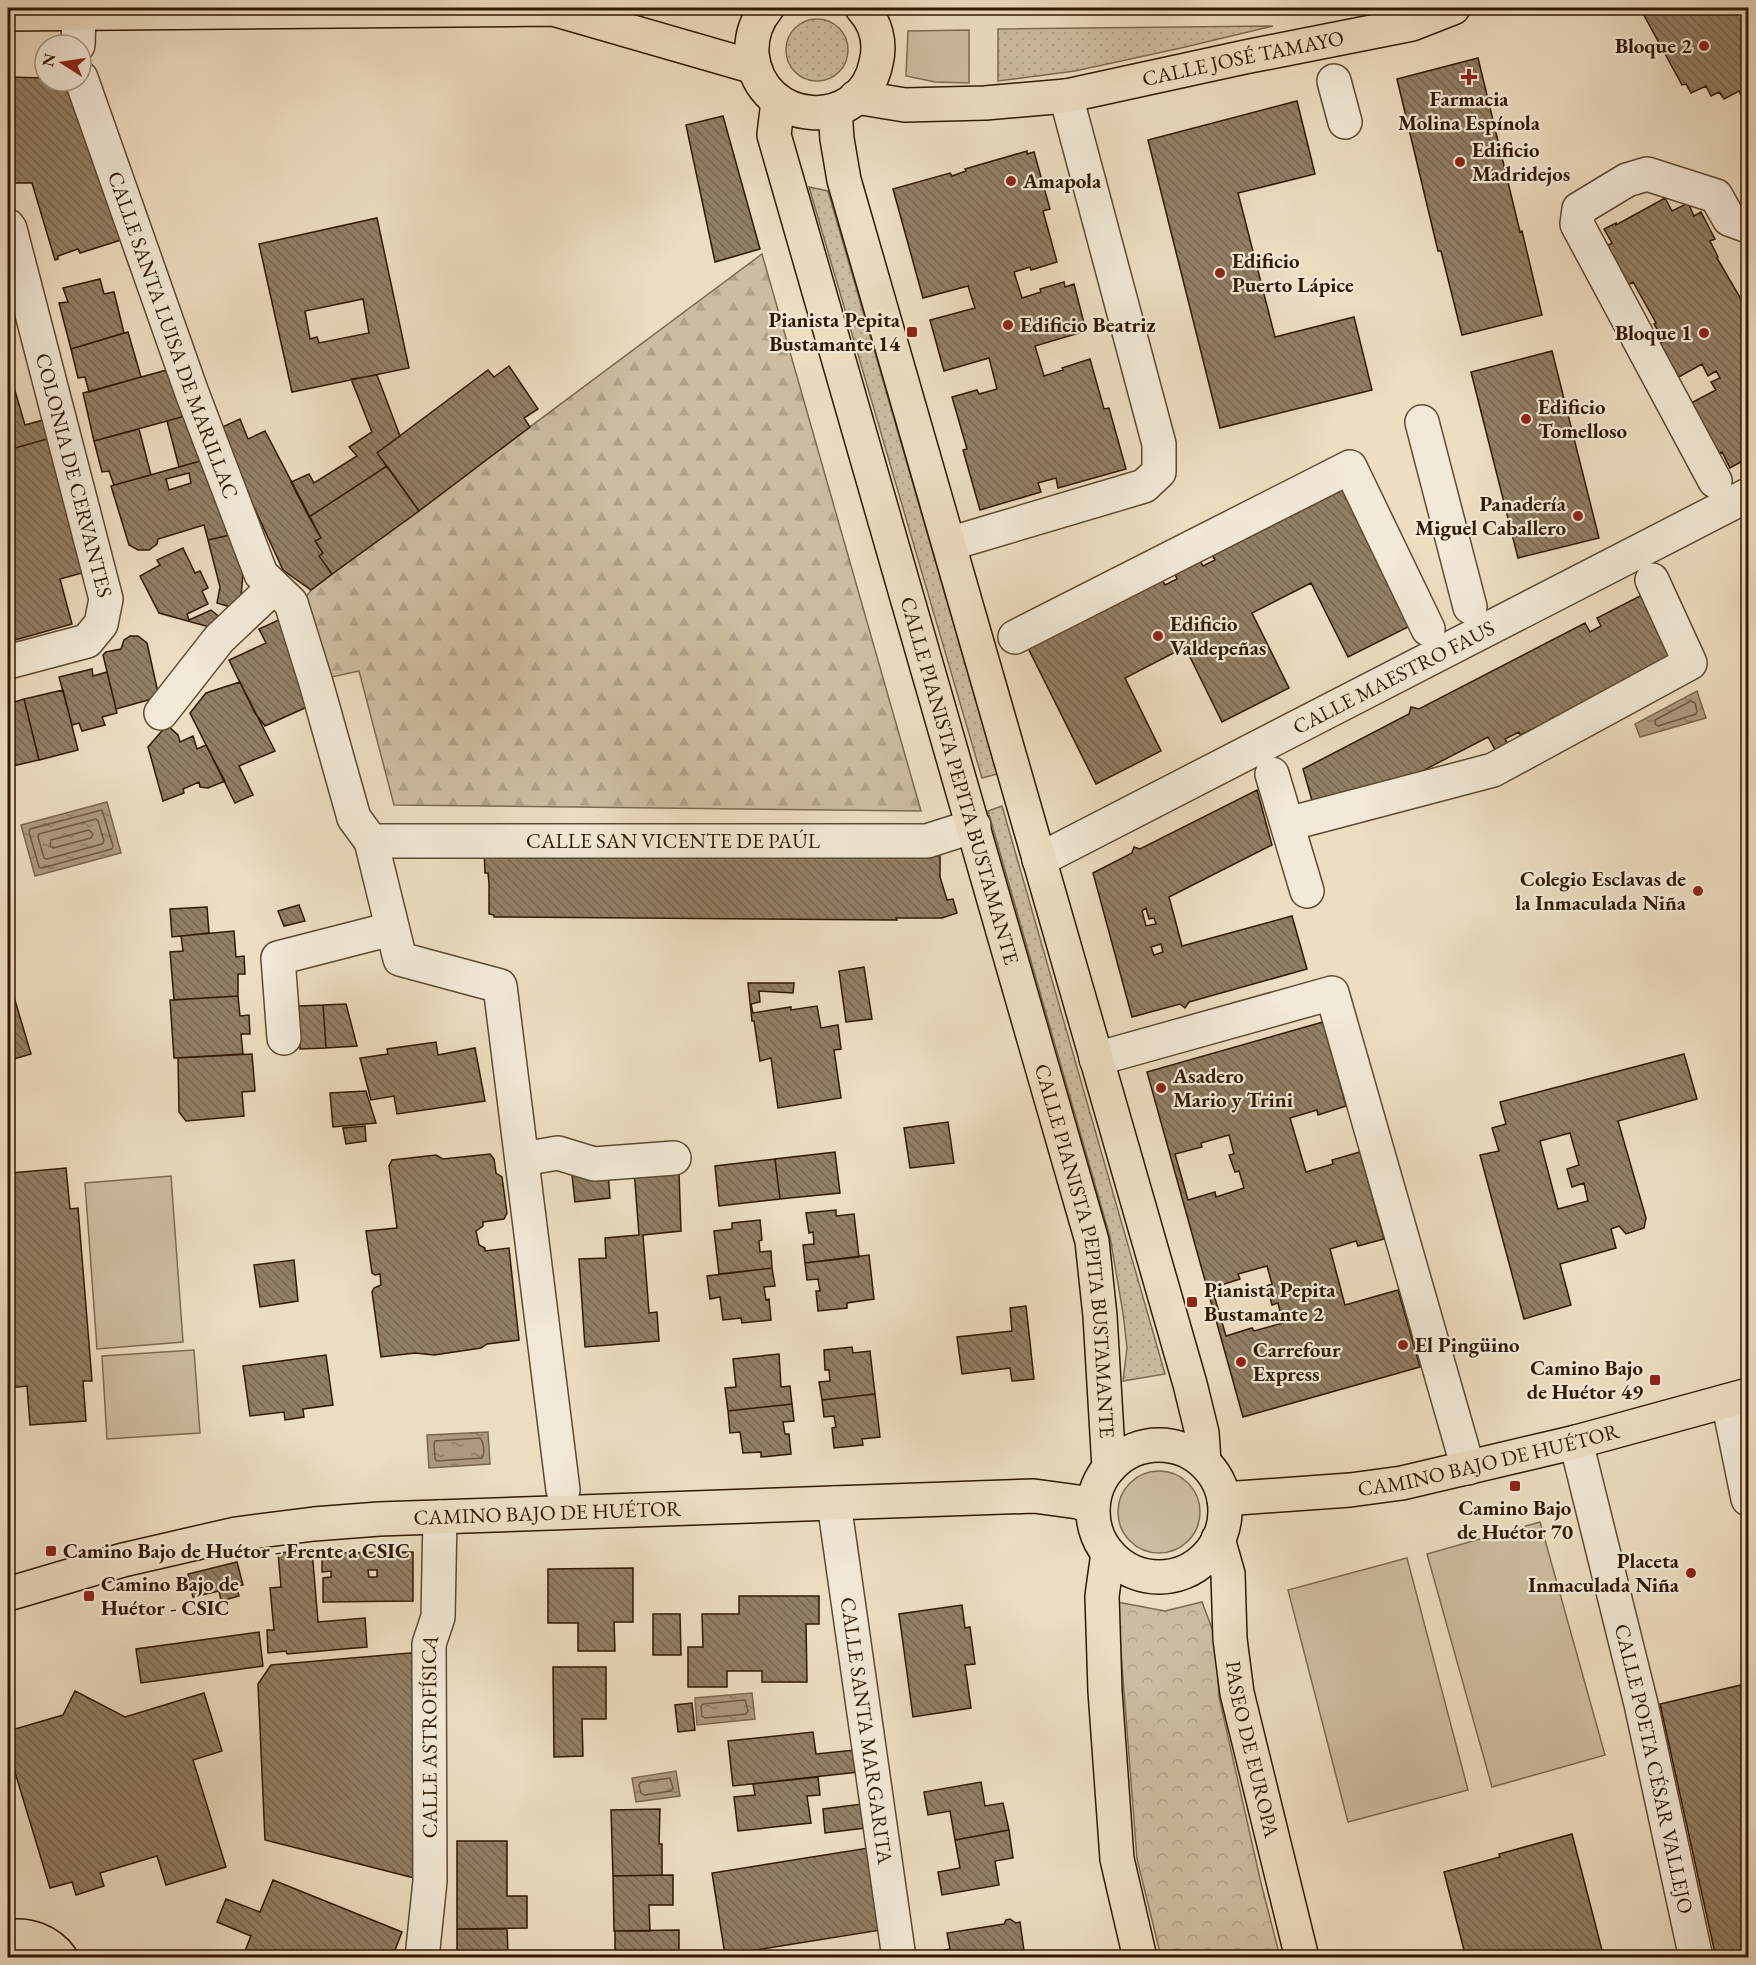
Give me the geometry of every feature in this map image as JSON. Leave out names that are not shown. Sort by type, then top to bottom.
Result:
[{"type":"main road","points":[[8,14],[78,30],[560,8],[754,67]]},
{"type":"main road","points":[[767,8],[756,24],[751,45],[754,67],[762,85],[777,101]]},
{"type":"main road","name":"CALLE JOSÉ TAMAYO","points":[[777,101],[793,110],[816,113],[846,104],[985,103],[1066,96],[1412,24],[1453,8]]},
{"type":"main road","points":[[872,9],[878,56],[870,79],[846,104],[837,140],[844,180],[1190,1384],[1202,1432],[1203,1462]]},
{"type":"main road","name":"CALLE PIANISTA PEPITA BUSTAMANTE","points":[[777,101],[774,135],[1092,1241],[1100,1316],[1109,1468]]},
{"type":"main road","name":"CAMINO BAJO DE HUÉTOR","points":[[1224,1498],[1350,1490],[1402,1483],[1576,1442],[1738,1398]]},
{"type":"main road","points":[[1156,1445],[1181,1449],[1203,1462],[1215,1477],[1224,1498],[1224,1519],[1218,1539],[1206,1557],[1188,1570],[1160,1577],[1145,1576],[1119,1564],[1099,1539],[1094,1524],[1095,1492],[1109,1468],[1130,1451],[1156,1445]]},
{"type":"main road","name":"CAMINO BAJO DE HUÉTOR","points":[[8,1594],[123,1560],[236,1534],[314,1524],[440,1517],[1034,1496],[1078,1502],[1093,1507]]},
{"type":"main road","name":"PASEO DE EUROPA","points":[[1218,1539],[1228,1574],[1230,1639],[1237,1693],[1302,1958]]},
{"type":"main road","points":[[1108,1553],[1102,1596],[1105,1691],[1117,1859],[1140,1958]]},
{"type":"main road","points":[[8,1937],[25,1936],[37,1939],[48,1945],[61,1958]]},
{"type":"street","name":"CALLE JOSÉ TAMAYO","points":[[1334,81],[1345,122]]},
{"type":"street","name":"CALLE SANTA LUISA DE MARILLAC","points":[[86,93],[192,393],[261,574],[291,603],[354,818],[370,841],[400,959],[500,986],[563,1490]]},
{"type":"street","points":[[949,544],[1144,486],[1159,472],[1159,444],[1066,96]]},
{"type":"street","points":[[1715,482],[1577,225],[1579,209],[1627,180],[1647,174],[1716,196],[1729,219],[1749,226]]},
{"type":"street","name":"COLONIA DE CERVANTES","points":[[8,226],[106,599],[101,624],[87,640],[8,662]]},
{"type":"street","name":"CALLE MAESTRO FAUS","points":[[1422,422],[1470,608]]},
{"type":"street","points":[[1015,637],[1350,467],[1428,629]]},
{"type":"street","name":"CALLE MAESTRO FAUS","points":[[1039,860],[1749,495]]},
{"type":"street","points":[[1288,824],[1492,770],[1690,663],[1652,580]]},
{"type":"street","points":[[161,713],[219,639],[274,587]]},
{"type":"street","points":[[1272,774],[1307,891]]},
{"type":"street","name":"CALLE SAN VICENTE DE PAÚL","points":[[370,841],[927,841],[974,826]]},
{"type":"street","points":[[284,1038],[278,958],[391,929]]},
{"type":"street","points":[[1096,1059],[1332,993],[1468,1468]]},
{"type":"street","points":[[522,1159],[558,1153],[594,1164],[674,1158]]},
{"type":"street","points":[[1738,1398],[1749,1499]]},
{"type":"street","name":"CALLE POETA CÉSAR VALLEJO","points":[[1576,1442],[1641,1704],[1696,1958]]},
{"type":"street","name":"CALLE SANTA MARGARITA","points":[[834,1503],[900,1958]]},
{"type":"street","name":"CALLE ASTROFÍSICA","points":[[422,1958],[430,1881],[429,1644],[438,1617],[440,1517]]},
{"type":"green space","points":[[811,19],[823,19],[839,28],[846,38],[848,50],[846,62],[839,72],[823,81],[811,81],[800,76],[791,67],[786,56],[786,44],[791,33],[800,24]]},
{"type":"green space","points":[[1273,26],[1075,71],[998,81],[998,29]]},
{"type":"green space","points":[[969,30],[969,83],[935,82],[906,76],[908,31]]},
{"type":"green space","points":[[809,187],[828,191],[997,774],[982,778]]},
{"type":"green space","points":[[762,254],[921,811],[394,805],[359,671],[332,677],[304,600],[311,590]]},
{"type":"green space","points":[[1002,806],[1165,1374],[1123,1381],[1127,1348],[1110,1237],[988,811]]},
{"type":"green space","points":[[171,1176],[183,1342],[97,1349],[85,1183]]},
{"type":"green space","points":[[194,1350],[200,1433],[107,1439],[102,1356]]},
{"type":"green space","points":[[1159,1471],[1175,1474],[1188,1483],[1197,1496],[1200,1512],[1197,1528],[1188,1541],[1175,1550],[1159,1553],[1143,1550],[1130,1541],[1121,1528],[1118,1512],[1121,1496],[1130,1483],[1143,1474]]},
{"type":"green space","points":[[1540,1522],[1605,1755],[1492,1787],[1427,1554]]},
{"type":"green space","points":[[1407,1558],[1468,1790],[1348,1822],[1288,1590]]},
{"type":"green space","points":[[1117,1602],[1165,1611],[1202,1602],[1216,1639],[1219,1697],[1280,1957],[1161,1957],[1137,1859]]},
{"type":"water","points":[[1697,691],[1706,718],[1640,737],[1635,724]]},
{"type":"water","points":[[107,802],[121,853],[35,876],[21,825]]},
{"type":"water","points":[[488,1432],[490,1464],[429,1468],[427,1435]]},
{"type":"water","points":[[752,1693],[755,1719],[697,1725],[695,1698]]},
{"type":"water","points":[[676,1771],[680,1796],[636,1802],[632,1778]]},
{"type":"building","name":"Bloque 2","points":[[1640,8],[1748,8],[1748,97],[1743,100],[1739,91],[1724,99],[1719,92],[1711,96],[1706,86],[1691,93],[1686,84],[1682,85]]},
{"type":"building","name":"Edificio Madridejos","points":[[1478,58],[1542,315],[1462,335],[1441,251],[1438,251],[1397,79]]},
{"type":"building","points":[[8,77],[33,78],[33,93],[75,93],[121,240],[80,253],[78,249],[58,256],[55,260],[32,183],[8,183]]},
{"type":"building","name":"Edificio Puerto Lápice","points":[[1297,101],[1315,174],[1238,193],[1275,337],[1354,317],[1372,390],[1220,428],[1148,140]]},
{"type":"building","points":[[723,116],[760,249],[715,262],[686,125]]},
{"type":"building","name":"Edificio Beatriz","points":[[1027,151],[1027,154],[1034,152],[1050,209],[1043,211],[1057,262],[1031,270],[1030,267],[1014,272],[1022,298],[1041,292],[1040,289],[1064,282],[1065,287],[1074,284],[1086,331],[1035,346],[1044,376],[1090,359],[1104,409],[1109,408],[1126,469],[1058,488],[1056,478],[1038,483],[1041,492],[980,510],[963,450],[967,449],[952,397],[977,390],[979,394],[997,389],[989,358],[944,371],[930,320],[975,308],[968,286],[923,298],[893,189],[950,173],[952,176],[966,171],[965,169]]},
{"type":"building","name":"Bloque 1","points":[[1665,198],[1672,211],[1688,203],[1694,216],[1701,212],[1715,239],[1710,241],[1717,258],[1742,301],[1745,298],[1748,304],[1748,458],[1730,468],[1722,452],[1718,455],[1691,403],[1716,390],[1711,382],[1720,378],[1716,371],[1708,376],[1702,364],[1677,378],[1659,344],[1664,341],[1654,324],[1656,323],[1633,282],[1628,285],[1607,246],[1612,243],[1604,229],[1616,223],[1616,225]]},
{"type":"building","points":[[377,218],[409,368],[292,392],[259,244]],"holes":[[[363,299],[369,333],[319,343],[317,337],[310,339],[305,311]]]},
{"type":"building","points":[[100,279],[104,294],[114,292],[124,333],[71,349],[59,303],[68,302],[63,288]]},
{"type":"building","points":[[128,332],[141,377],[89,392],[85,377],[78,378],[71,349]]},
{"type":"building","name":"Edificio Tomelloso","points":[[1552,351],[1599,538],[1518,558],[1471,372]]},
{"type":"building","points":[[509,366],[538,409],[524,418],[530,427],[419,511],[377,453],[488,370],[494,377]]},
{"type":"building","points":[[8,367],[25,425],[43,420],[47,439],[8,450]]},
{"type":"building","points":[[174,368],[189,415],[94,441],[83,393]]},
{"type":"building","points":[[377,375],[400,436],[377,453],[387,466],[309,517],[291,482],[309,474],[314,483],[357,456],[349,447],[372,432],[351,379]]},
{"type":"building","points":[[189,415],[204,460],[179,467],[167,421]]},
{"type":"building","points":[[240,419],[248,439],[265,431],[321,538],[315,541],[323,553],[319,556],[332,574],[311,590],[283,570],[218,429]]},
{"type":"building","points":[[139,429],[151,475],[114,485],[109,471],[102,472],[94,441]]},
{"type":"building","points":[[47,439],[82,573],[60,579],[72,624],[8,642],[8,450]]},
{"type":"building","points":[[204,460],[230,535],[208,540],[204,525],[158,539],[157,544],[149,550],[138,550],[129,545],[111,486]],"holes":[[[189,473],[191,483],[169,490],[166,479]]]},
{"type":"building","points":[[387,466],[419,511],[332,574],[319,556],[323,553],[315,541],[321,538],[309,517]]},
{"type":"building","name":"Edificio Valdepeñas","points":[[1346,488],[1414,624],[1348,657],[1311,583],[1252,613],[1289,688],[1222,722],[1185,647],[1125,678],[1161,751],[1096,784],[1028,648],[1162,580],[1165,585],[1177,579],[1175,574],[1200,561],[1203,566],[1215,560],[1212,555]]},
{"type":"building","points":[[230,535],[243,573],[241,597],[237,609],[217,603],[220,587],[208,540]]},
{"type":"building","points":[[183,548],[195,573],[200,571],[208,588],[202,591],[208,604],[187,614],[189,620],[211,610],[227,623],[220,630],[159,613],[140,576],[160,565],[157,560]]},
{"type":"building","points":[[1646,593],[1677,654],[1539,727],[1520,735],[1519,732],[1505,739],[1513,752],[1500,759],[1488,737],[1403,781],[1313,804],[1303,769],[1409,714],[1411,707],[1419,709],[1585,623],[1590,632],[1601,626],[1597,618]]},
{"type":"building","points":[[285,617],[307,707],[265,726],[255,713],[229,660],[266,643],[259,629]]},
{"type":"building","points":[[130,636],[138,636],[147,643],[159,697],[116,709],[103,655],[106,652],[121,649],[124,640]]},
{"type":"building","points":[[92,669],[93,676],[107,672],[117,713],[102,717],[105,725],[82,731],[79,723],[72,725],[59,677]]},
{"type":"building","points":[[240,682],[275,751],[239,766],[253,795],[235,803],[190,713],[206,693]]},
{"type":"building","points":[[63,690],[78,750],[39,760],[24,699]]},
{"type":"building","points":[[24,699],[39,760],[8,767],[8,704]]},
{"type":"building","points":[[167,725],[178,735],[180,742],[193,736],[197,749],[206,745],[225,781],[208,788],[200,787],[199,782],[183,789],[184,793],[163,801],[148,747]]},
{"type":"building","points":[[1257,790],[1272,845],[1169,897],[1182,946],[1292,916],[1307,969],[1189,1002],[1185,1008],[1180,1004],[1132,1017],[1093,873],[1132,853],[1134,847],[1140,849]],"holes":[[[1146,908],[1149,919],[1154,918],[1156,924],[1146,926],[1142,911]],[[1161,944],[1163,952],[1154,955],[1151,947]]]},
{"type":"building","points":[[484,849],[940,855],[940,877],[947,900],[953,899],[957,913],[942,918],[896,918],[897,920],[494,917],[489,914],[489,884],[488,873],[485,873]]},
{"type":"building","points":[[299,905],[305,921],[284,926],[278,911]]},
{"type":"building","points":[[207,907],[209,933],[172,937],[170,909]]},
{"type":"building","points":[[234,931],[236,957],[244,956],[245,974],[238,974],[238,996],[174,1000],[170,952],[183,951],[181,936]]},
{"type":"building","points":[[864,967],[872,1019],[846,1022],[839,971]]},
{"type":"building","points":[[748,983],[794,983],[793,993],[759,991],[760,1002],[751,1004],[753,1013],[791,1007],[791,1010],[817,1006],[821,1028],[838,1025],[841,1049],[834,1050],[841,1098],[778,1108],[771,1058],[760,1061],[754,1021],[752,1021]]},
{"type":"building","points":[[11,987],[31,1054],[10,1060],[12,1065],[8,1066],[8,988]]},
{"type":"building","points":[[238,996],[240,1016],[249,1015],[250,1034],[241,1034],[243,1054],[174,1058],[170,1000]]},
{"type":"building","points":[[346,1004],[357,1046],[326,1048],[323,1005]]},
{"type":"building","points":[[323,1005],[326,1048],[300,1049],[299,1006]]},
{"type":"building","points":[[1323,1022],[1346,1106],[1318,1115],[1317,1110],[1290,1118],[1306,1172],[1333,1164],[1332,1160],[1360,1152],[1384,1239],[1358,1246],[1356,1241],[1330,1249],[1345,1305],[1398,1290],[1420,1367],[1243,1417],[1147,1072]],"holes":[[[1229,1135],[1234,1154],[1229,1155],[1235,1172],[1239,1171],[1244,1188],[1216,1197],[1215,1192],[1188,1200],[1175,1154],[1202,1147],[1201,1143]],[[1267,1266],[1272,1284],[1267,1286],[1272,1305],[1278,1303],[1283,1323],[1254,1331],[1252,1328],[1226,1336],[1212,1288],[1240,1279],[1238,1274]]]},
{"type":"building","points":[[436,1042],[438,1055],[475,1048],[485,1101],[397,1114],[394,1096],[371,1100],[360,1058],[388,1054],[387,1049]]},
{"type":"building","points":[[252,1054],[255,1091],[242,1092],[244,1116],[186,1121],[179,1112],[178,1058]]},
{"type":"building","points":[[1684,1054],[1697,1099],[1618,1121],[1646,1218],[1644,1228],[1626,1234],[1619,1226],[1611,1229],[1616,1248],[1560,1264],[1571,1305],[1524,1319],[1480,1155],[1499,1151],[1492,1128],[1506,1124],[1500,1102]],"holes":[[[1570,1133],[1579,1165],[1567,1169],[1572,1187],[1584,1183],[1588,1201],[1558,1209],[1540,1141]]]},
{"type":"building","points":[[1748,1088],[1748,1110],[1743,1090]]},
{"type":"building","points":[[366,1091],[376,1123],[333,1127],[330,1093]]},
{"type":"building","points":[[948,1122],[954,1163],[910,1168],[904,1128]]},
{"type":"building","points":[[365,1126],[366,1141],[346,1144],[343,1128]]},
{"type":"building","points":[[835,1152],[840,1193],[780,1199],[775,1159]]},
{"type":"building","points":[[490,1154],[494,1159],[496,1173],[502,1177],[507,1213],[504,1219],[483,1222],[483,1226],[476,1231],[479,1245],[485,1248],[485,1251],[509,1248],[519,1340],[434,1355],[415,1353],[381,1357],[372,1292],[374,1288],[381,1285],[380,1274],[372,1273],[366,1231],[397,1228],[389,1166],[392,1160],[436,1155],[443,1159]]},
{"type":"building","points":[[775,1159],[780,1199],[719,1206],[715,1166]]},
{"type":"building","points":[[10,1165],[11,1173],[66,1168],[70,1209],[78,1208],[92,1381],[83,1381],[86,1421],[30,1425],[27,1386],[8,1388],[8,1166]]},
{"type":"building","points":[[634,1169],[679,1173],[681,1231],[643,1235],[649,1313],[657,1312],[659,1341],[585,1347],[579,1259],[606,1258],[605,1238],[639,1235]]},
{"type":"building","points":[[608,1172],[610,1198],[575,1202],[572,1175]]},
{"type":"building","points":[[836,1210],[836,1216],[854,1214],[859,1257],[805,1263],[803,1245],[814,1244],[813,1232],[809,1233],[806,1213]]},
{"type":"building","points":[[760,1220],[762,1240],[759,1241],[760,1252],[771,1251],[772,1268],[719,1274],[714,1231],[732,1229],[732,1223]]},
{"type":"building","points":[[869,1255],[874,1299],[847,1303],[847,1308],[818,1311],[816,1291],[820,1291],[818,1279],[807,1280],[805,1263]]},
{"type":"building","points":[[294,1260],[298,1301],[260,1307],[254,1265]]},
{"type":"building","points":[[772,1268],[775,1286],[764,1287],[766,1300],[769,1299],[771,1320],[742,1323],[741,1318],[723,1320],[720,1297],[710,1299],[707,1276]]},
{"type":"building","points":[[1026,1306],[1034,1379],[1012,1381],[1010,1368],[962,1374],[957,1337],[1012,1331],[1010,1308]]},
{"type":"building","points":[[852,1347],[853,1353],[870,1351],[875,1394],[822,1400],[819,1382],[830,1381],[829,1370],[825,1370],[824,1350]]},
{"type":"building","points":[[779,1354],[781,1387],[790,1386],[792,1404],[728,1411],[725,1388],[736,1387],[733,1359]]},
{"type":"building","points":[[326,1355],[333,1405],[303,1409],[304,1417],[285,1420],[284,1412],[250,1416],[243,1366]]},
{"type":"building","points":[[875,1394],[880,1437],[862,1439],[863,1445],[834,1448],[832,1428],[836,1427],[834,1416],[824,1417],[822,1400]]},
{"type":"building","points":[[792,1404],[794,1421],[783,1422],[785,1434],[789,1434],[791,1454],[761,1457],[761,1452],[743,1453],[740,1432],[730,1433],[728,1411]]},
{"type":"building","points":[[312,1550],[318,1622],[365,1618],[367,1647],[287,1654],[286,1651],[268,1653],[267,1630],[274,1630],[270,1588],[281,1587],[278,1553]]},
{"type":"building","points":[[413,1552],[413,1601],[323,1602],[323,1578],[331,1577],[331,1571],[322,1572],[322,1553]],"holes":[[[368,1570],[377,1570],[377,1577],[369,1577]]]},
{"type":"building","points":[[237,1562],[243,1585],[236,1586],[239,1596],[221,1601],[219,1591],[193,1597],[188,1574]]},
{"type":"building","points":[[633,1568],[633,1622],[614,1622],[615,1651],[578,1651],[578,1623],[548,1623],[548,1569]]},
{"type":"building","points":[[739,1596],[819,1596],[819,1624],[806,1624],[807,1682],[762,1682],[762,1671],[727,1671],[727,1687],[688,1687],[688,1647],[703,1647],[702,1614],[739,1614]]},
{"type":"building","points":[[962,1605],[965,1628],[970,1627],[975,1664],[965,1665],[971,1708],[913,1717],[899,1614]]},
{"type":"building","points":[[653,1614],[680,1614],[681,1655],[653,1655]]},
{"type":"building","points":[[259,1632],[263,1666],[141,1683],[136,1649]]},
{"type":"building","points":[[421,1652],[422,1880],[265,1840],[258,1684],[271,1665]]},
{"type":"building","points":[[553,1667],[606,1667],[606,1719],[582,1719],[583,1756],[554,1757]]},
{"type":"building","points":[[1741,1685],[1748,1719],[1748,1958],[1716,1958],[1660,1704]]},
{"type":"building","points":[[75,1691],[125,1717],[204,1693],[222,1751],[193,1760],[226,1867],[166,1885],[157,1856],[100,1873],[104,1886],[76,1895],[72,1882],[50,1888],[8,1749],[8,1731],[63,1715]]},
{"type":"building","points":[[692,1703],[695,1730],[678,1732],[675,1705]]},
{"type":"building","points":[[813,1732],[816,1754],[855,1750],[858,1772],[733,1786],[728,1741]]},
{"type":"building","points":[[818,1777],[820,1795],[807,1796],[811,1823],[738,1831],[734,1797],[755,1795],[753,1784]]},
{"type":"building","points":[[981,1782],[985,1806],[1003,1803],[1009,1830],[955,1840],[950,1811],[928,1815],[924,1792]]},
{"type":"building","points":[[862,1804],[865,1828],[825,1833],[823,1809]]},
{"type":"building","points":[[660,1809],[659,1844],[662,1844],[662,1875],[613,1876],[611,1810]]},
{"type":"building","points":[[1009,1830],[1013,1858],[995,1861],[999,1885],[942,1895],[938,1872],[960,1868],[955,1840]]},
{"type":"building","points":[[1572,1834],[1604,1958],[1466,1958],[1444,1872]]},
{"type":"building","points":[[457,1841],[507,1841],[507,1896],[527,1896],[527,1928],[457,1929]]},
{"type":"building","points":[[868,1848],[881,1930],[725,1955],[712,1873]]},
{"type":"building","points":[[673,1875],[673,1905],[649,1905],[650,1931],[614,1931],[613,1876]]},
{"type":"building","points":[[273,1880],[402,1932],[392,1958],[242,1958],[251,1936],[217,1922],[226,1899],[260,1912]]},
{"type":"building","points":[[1010,1919],[1016,1923],[1020,1922],[1025,1958],[945,1958],[944,1950],[950,1949],[947,1933],[1004,1924]]},
{"type":"building","points":[[457,1929],[507,1929],[508,1953],[502,1953],[502,1958],[457,1958]]},
{"type":"building","points":[[679,1930],[679,1958],[615,1958],[615,1931]]},
{"type":"place","name":"Bloque 2","points":[[1704,46]]},
{"type":"place","name":"Farmacia Molina Espínola","points":[[1469,77]]},
{"type":"place","name":"Edificio Madridejos","points":[[1460,162]]},
{"type":"place","name":"Amapola","points":[[1011,181]]},
{"type":"place","name":"Edificio Puerto Lápice","points":[[1220,273]]},
{"type":"place","name":"Edificio Beatriz","points":[[1008,325]]},
{"type":"place","name":"Pianista Pepita Bustamante 14","points":[[912,332]]},
{"type":"place","name":"Bloque 1","points":[[1704,333]]},
{"type":"place","name":"Edificio Tomelloso","points":[[1526,419]]},
{"type":"place","name":"Panadería Miguel Caballero","points":[[1578,516]]},
{"type":"place","name":"Edificio Valdepeñas","points":[[1158,636]]},
{"type":"place","name":"Colegio Esclavas de la Inmaculada Niña","points":[[1698,891]]},
{"type":"place","name":"Asadero Mario y Trini","points":[[1161,1088]]},
{"type":"place","name":"Pianista Pepita Bustamante 2","points":[[1192,1302]]},
{"type":"place","name":"El Pingüino","points":[[1403,1345]]},
{"type":"place","name":"Carrefour Express","points":[[1241,1362]]},
{"type":"place","name":"Camino Bajo de Huétor 49","points":[[1655,1380]]},
{"type":"place","name":"Camino Bajo de Huétor 70","points":[[1515,1486]]},
{"type":"place","name":"Camino Bajo de Huétor - Frente a CSIC","points":[[51,1551]]},
{"type":"place","name":"Placeta Inmaculada Niña","points":[[1691,1573]]},
{"type":"place","name":"Camino Bajo de Huétor - CSIC","points":[[89,1596]]}]
